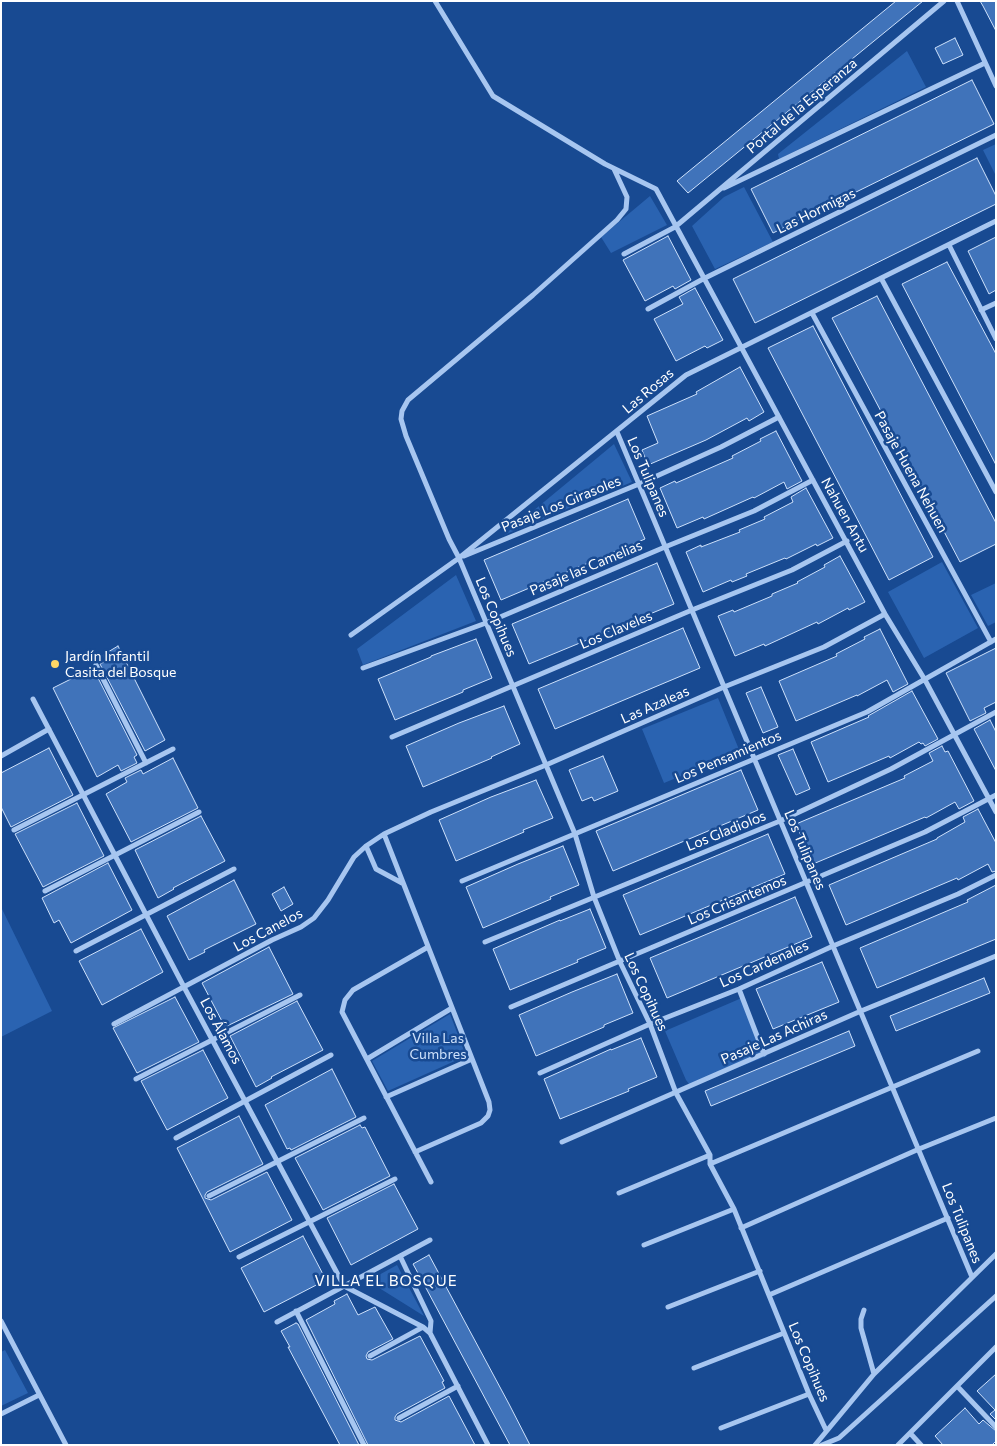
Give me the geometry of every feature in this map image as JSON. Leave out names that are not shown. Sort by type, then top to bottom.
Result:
[{"type":"street","name":"Nahuen Antu","points":[[435,1],[493,96],[614,169],[656,189],[675,228],[847,541],[885,614],[924,680],[996,812]]},
{"type":"street","name":"Portal de la Esperanza","points":[[624,254],[675,228],[944,1]]},
{"type":"street","points":[[957,1],[996,86]]},
{"type":"street","points":[[718,192],[986,63]]},
{"type":"street","name":"Las Hormigas","points":[[648,309],[703,279],[996,135]]},
{"type":"street","name":"Los Copihues","points":[[614,169],[627,197],[626,208],[617,220],[408,400],[402,411],[402,419],[406,436],[575,834],[594,897],[620,962],[650,1024],[676,1093],[710,1155],[710,1164],[734,1209],[809,1394],[826,1430]]},
{"type":"street","name":"Las Rosas","points":[[351,635],[459,558],[686,375],[996,221]]},
{"type":"street","points":[[949,245],[996,339]]},
{"type":"street","points":[[881,278],[996,492]]},
{"type":"street","points":[[981,310],[996,303]]},
{"type":"street","name":"Pasaje Huena Nehuen","points":[[812,313],[994,640]]},
{"type":"street","name":"Pasaje Los Girasoles","points":[[459,558],[639,484],[721,447],[779,417]]},
{"type":"street","name":"Los Tulipanes","points":[[617,432],[972,1277]]},
{"type":"street","name":"Pasaje las Camelias","points":[[363,668],[486,623],[754,511],[813,480]]},
{"type":"street","name":"Los Claveles","points":[[392,737],[692,610],[792,570],[847,541]]},
{"type":"street","name":"Las Azaleas","points":[[431,812],[546,765],[724,687],[824,647],[885,614]]},
{"type":"street","name":"Los Pensamientos","points":[[462,881],[866,712],[994,640]]},
{"type":"street","points":[[96,665],[146,763]]},
{"type":"street","name":"Los Álamos","points":[[33,699],[344,1286]]},
{"type":"street","name":"Los Gladiolos","points":[[485,942],[780,822],[891,770],[996,712]]},
{"type":"street","points":[[1,756],[49,729]]},
{"type":"street","points":[[14,830],[173,749]]},
{"type":"street","name":"Los Crisantemos","points":[[511,1007],[924,832],[996,795]]},
{"type":"street","points":[[45,890],[199,812]]},
{"type":"street","name":"Los Canelos","points":[[114,1024],[272,940],[301,927],[314,918],[328,900],[354,857],[366,846],[384,834],[431,812]]},
{"type":"street","points":[[384,834],[489,1102],[490,1110],[488,1116],[481,1123],[415,1152]]},
{"type":"street","points":[[366,846],[376,869],[402,883]]},
{"type":"street","points":[[76,951],[234,869]]},
{"type":"street","name":"Los Cardenales","points":[[540,1072],[958,894],[996,875]]},
{"type":"street","points":[[428,947],[354,990],[345,1000],[342,1012],[431,1182]]},
{"type":"street","name":"Pasaje Las Achiras","points":[[562,1142],[861,1011],[996,956]]},
{"type":"street","points":[[738,989],[764,1054]]},
{"type":"street","points":[[136,1079],[300,994]]},
{"type":"street","points":[[367,1059],[452,1008]]},
{"type":"street","points":[[710,1164],[978,1052]]},
{"type":"street","points":[[176,1138],[331,1055]]},
{"type":"street","points":[[386,1097],[472,1059]]},
{"type":"street","points":[[208,1196],[364,1118]]},
{"type":"street","points":[[742,1228],[919,1149],[996,1118]]},
{"type":"street","points":[[619,1193],[710,1155]]},
{"type":"street","points":[[239,1257],[395,1179]]},
{"type":"street","points":[[644,1245],[734,1209]]},
{"type":"street","points":[[769,1295],[948,1218]]},
{"type":"street","points":[[277,1322],[430,1240]]},
{"type":"street","points":[[815,1445],[874,1374],[996,1254]]},
{"type":"street","points":[[400,1256],[431,1321],[430,1333]]},
{"type":"street","points":[[668,1307],[760,1271]]},
{"type":"street","points":[[344,1286],[423,1327],[430,1333],[488,1445]]},
{"type":"street","points":[[822,1445],[839,1438],[996,1296]]},
{"type":"street","points":[[864,1310],[860,1319],[861,1328],[874,1374]]},
{"type":"street","points":[[296,1311],[364,1445]]},
{"type":"street","points":[[1,1321],[3,1330],[40,1394],[66,1445]]},
{"type":"street","points":[[370,1356],[423,1327]]},
{"type":"street","points":[[694,1368],[784,1333]]},
{"type":"street","points":[[898,1445],[996,1347]]},
{"type":"street","points":[[400,1418],[458,1386]]},
{"type":"street","points":[[957,1386],[996,1426]]},
{"type":"street","points":[[1,1414],[40,1394]]},
{"type":"street","points":[[721,1428],[809,1394]]},
{"type":"street","points":[[910,1433],[921,1445]]},
{"type":"green space","points":[[907,51],[926,87],[779,159],[778,154]]},
{"type":"green space","points":[[996,144],[996,176],[983,150]]},
{"type":"green space","points":[[744,187],[773,242],[715,269],[692,226],[724,197]]},
{"type":"green space","points":[[650,196],[667,225],[611,253],[601,237]]},
{"type":"green space","points":[[614,444],[632,482],[504,535]]},
{"type":"green space","points":[[942,562],[978,628],[924,658],[888,592]]},
{"type":"green space","points":[[456,575],[476,621],[363,665],[357,649]]},
{"type":"green space","points":[[996,583],[996,622],[988,626],[971,595]]},
{"type":"green space","points":[[718,698],[740,752],[664,783],[642,729]]},
{"type":"green space","points":[[1,907],[52,1011],[1,1037]]},
{"type":"green space","points":[[744,997],[767,1056],[694,1085],[689,1084],[665,1031]]},
{"type":"green space","name":"Villa Las Cumbres","points":[[450,1014],[466,1056],[388,1091],[372,1061]]},
{"type":"green space","points":[[397,1265],[424,1316],[368,1281]]},
{"type":"green space","points":[[5,1350],[28,1393],[1,1406],[1,1352]]},
{"type":"building","points":[[896,1],[923,1],[688,193],[677,181]]},
{"type":"building","points":[[980,1],[996,1],[996,31],[983,6]]},
{"type":"building","points":[[955,38],[963,55],[943,64],[935,48]]},
{"type":"building","points":[[972,80],[994,124],[773,233],[751,189]]},
{"type":"building","points":[[977,158],[996,196],[996,204],[755,323],[733,279]]},
{"type":"building","points":[[668,236],[691,280],[675,289],[673,286],[645,301],[623,260]]},
{"type":"building","points":[[996,237],[996,290],[989,294],[968,251]]},
{"type":"building","points":[[947,262],[996,354],[996,465],[902,284]]},
{"type":"building","points":[[695,288],[723,340],[707,348],[705,346],[676,361],[654,319],[683,304],[679,297]]},
{"type":"building","points":[[877,296],[996,523],[996,544],[960,562],[832,318]]},
{"type":"building","points":[[813,326],[933,557],[889,580],[768,348]]},
{"type":"building","points":[[740,367],[764,412],[749,421],[747,418],[706,440],[648,465],[642,450],[658,443],[647,416],[697,394],[696,392]]},
{"type":"building","points":[[776,431],[802,481],[787,489],[784,482],[754,498],[677,528],[660,488],[733,458],[732,456]]},
{"type":"building","points":[[806,488],[833,538],[746,574],[747,576],[732,582],[731,580],[703,592],[686,552],[740,532],[739,530],[765,519],[764,517],[793,502],[791,497]]},
{"type":"building","points":[[628,499],[645,539],[501,600],[484,560]]},
{"type":"building","points":[[840,556],[865,602],[849,610],[848,608],[818,624],[817,622],[765,646],[764,644],[735,656],[718,616],[733,610],[734,612],[772,596],[772,594],[798,583]]},
{"type":"building","points":[[657,563],[674,604],[529,664],[512,624]]},
{"type":"building","points":[[683,628],[700,668],[555,729],[538,689]]},
{"type":"building","points":[[880,629],[908,684],[893,692],[887,680],[857,696],[796,721],[779,681],[837,656],[836,654]]},
{"type":"building","points":[[476,639],[492,678],[395,720],[378,679]]},
{"type":"building","points":[[118,646],[165,740],[145,751],[100,664],[106,661],[103,655]]},
{"type":"building","points":[[996,648],[996,702],[984,708],[986,713],[970,721],[946,673]]},
{"type":"building","points":[[93,668],[137,755],[134,757],[137,763],[121,771],[118,765],[97,777],[53,688]]},
{"type":"building","points":[[761,687],[778,727],[763,733],[746,693]]},
{"type":"building","points":[[912,691],[938,739],[925,746],[919,742],[890,758],[889,756],[828,782],[811,742],[869,717]]},
{"type":"building","points":[[504,706],[520,744],[423,787],[406,746]]},
{"type":"building","points":[[990,720],[996,732],[996,771],[974,729]]},
{"type":"building","points":[[942,746],[945,752],[948,751],[974,801],[959,809],[955,802],[926,818],[813,864],[796,824],[905,778],[904,776],[933,761],[929,753]]},
{"type":"building","points":[[49,748],[73,795],[11,827],[1,807],[1,773]]},
{"type":"building","points":[[793,749],[810,789],[796,795],[778,755]]},
{"type":"building","points":[[603,756],[618,791],[594,801],[592,797],[582,801],[569,770]]},
{"type":"building","points":[[173,758],[198,808],[131,842],[106,794],[127,782],[125,778],[141,770],[143,774]]},
{"type":"building","points":[[741,770],[758,810],[613,871],[596,831]]},
{"type":"building","points":[[536,780],[553,818],[456,861],[439,820]]},
{"type":"building","points":[[77,803],[104,856],[43,887],[15,834]]},
{"type":"building","points":[[978,809],[996,843],[996,871],[992,872],[988,864],[958,880],[957,878],[846,925],[829,885],[937,839],[965,822],[963,817]]},
{"type":"building","points":[[201,816],[225,861],[173,888],[158,898],[135,850]]},
{"type":"building","points":[[768,834],[785,874],[640,935],[623,895]]},
{"type":"building","points":[[563,846],[579,885],[483,928],[466,887]]},
{"type":"building","points":[[108,863],[132,910],[71,943],[59,920],[54,923],[42,898]]},
{"type":"building","points":[[234,880],[256,924],[204,950],[205,952],[189,960],[167,916]]},
{"type":"building","points":[[996,885],[996,939],[877,988],[860,948],[968,902],[967,900]]},
{"type":"building","points":[[284,887],[293,904],[281,911],[272,894]]},
{"type":"building","points":[[795,897],[812,937],[667,998],[650,958]]},
{"type":"building","points":[[590,909],[606,948],[577,960],[578,962],[510,990],[493,949]]},
{"type":"building","points":[[141,929],[163,972],[102,1005],[79,961]]},
{"type":"building","points":[[269,947],[293,994],[225,1027],[202,983]]},
{"type":"building","points":[[822,962],[839,1002],[773,1029],[756,989]]},
{"type":"building","points":[[617,974],[633,1013],[536,1056],[519,1015]]},
{"type":"building","points":[[984,978],[990,993],[896,1031],[890,1016]]},
{"type":"building","points":[[175,997],[199,1042],[137,1073],[113,1028]]},
{"type":"building","points":[[297,1001],[323,1050],[271,1077],[256,1087],[230,1036]]},
{"type":"building","points":[[849,1031],[855,1046],[711,1106],[705,1091]]},
{"type":"building","points":[[641,1038],[657,1077],[628,1089],[629,1091],[560,1119],[544,1079],[611,1049]]},
{"type":"building","points":[[203,1050],[228,1098],[167,1130],[141,1081]]},
{"type":"building","points":[[332,1069],[356,1117],[291,1150],[290,1148],[287,1149],[265,1105]]},
{"type":"building","points":[[239,1116],[263,1164],[207,1192],[205,1198],[211,1200],[267,1172],[292,1220],[230,1252],[177,1148]]},
{"type":"building","points":[[360,1125],[362,1128],[365,1127],[390,1176],[323,1210],[295,1158]]},
{"type":"building","points":[[394,1184],[418,1229],[351,1265],[327,1218]]},
{"type":"building","points":[[303,1236],[326,1280],[264,1312],[241,1268]]},
{"type":"building","points":[[429,1255],[530,1445],[510,1445],[413,1264]]},
{"type":"building","points":[[347,1294],[358,1315],[375,1307],[393,1339],[368,1352],[367,1359],[372,1360],[420,1336],[444,1381],[442,1382],[445,1388],[397,1414],[395,1420],[401,1422],[449,1396],[475,1445],[368,1445],[306,1320],[335,1304],[334,1301]]},
{"type":"building","points":[[296,1323],[359,1445],[340,1445],[288,1347],[290,1347],[281,1331]]},
{"type":"building","points":[[996,1374],[996,1420],[990,1414],[995,1410],[977,1391]]},
{"type":"building","points":[[965,1408],[979,1424],[983,1420],[996,1431],[996,1441],[992,1445],[943,1445],[935,1436]]},
{"type":"place","name":"Jardín Infantil Casita del Bosque","points":[[55,664]]},
{"type":"district","name":"VILLA EL BOSQUE","points":[[386,1281]]}]
